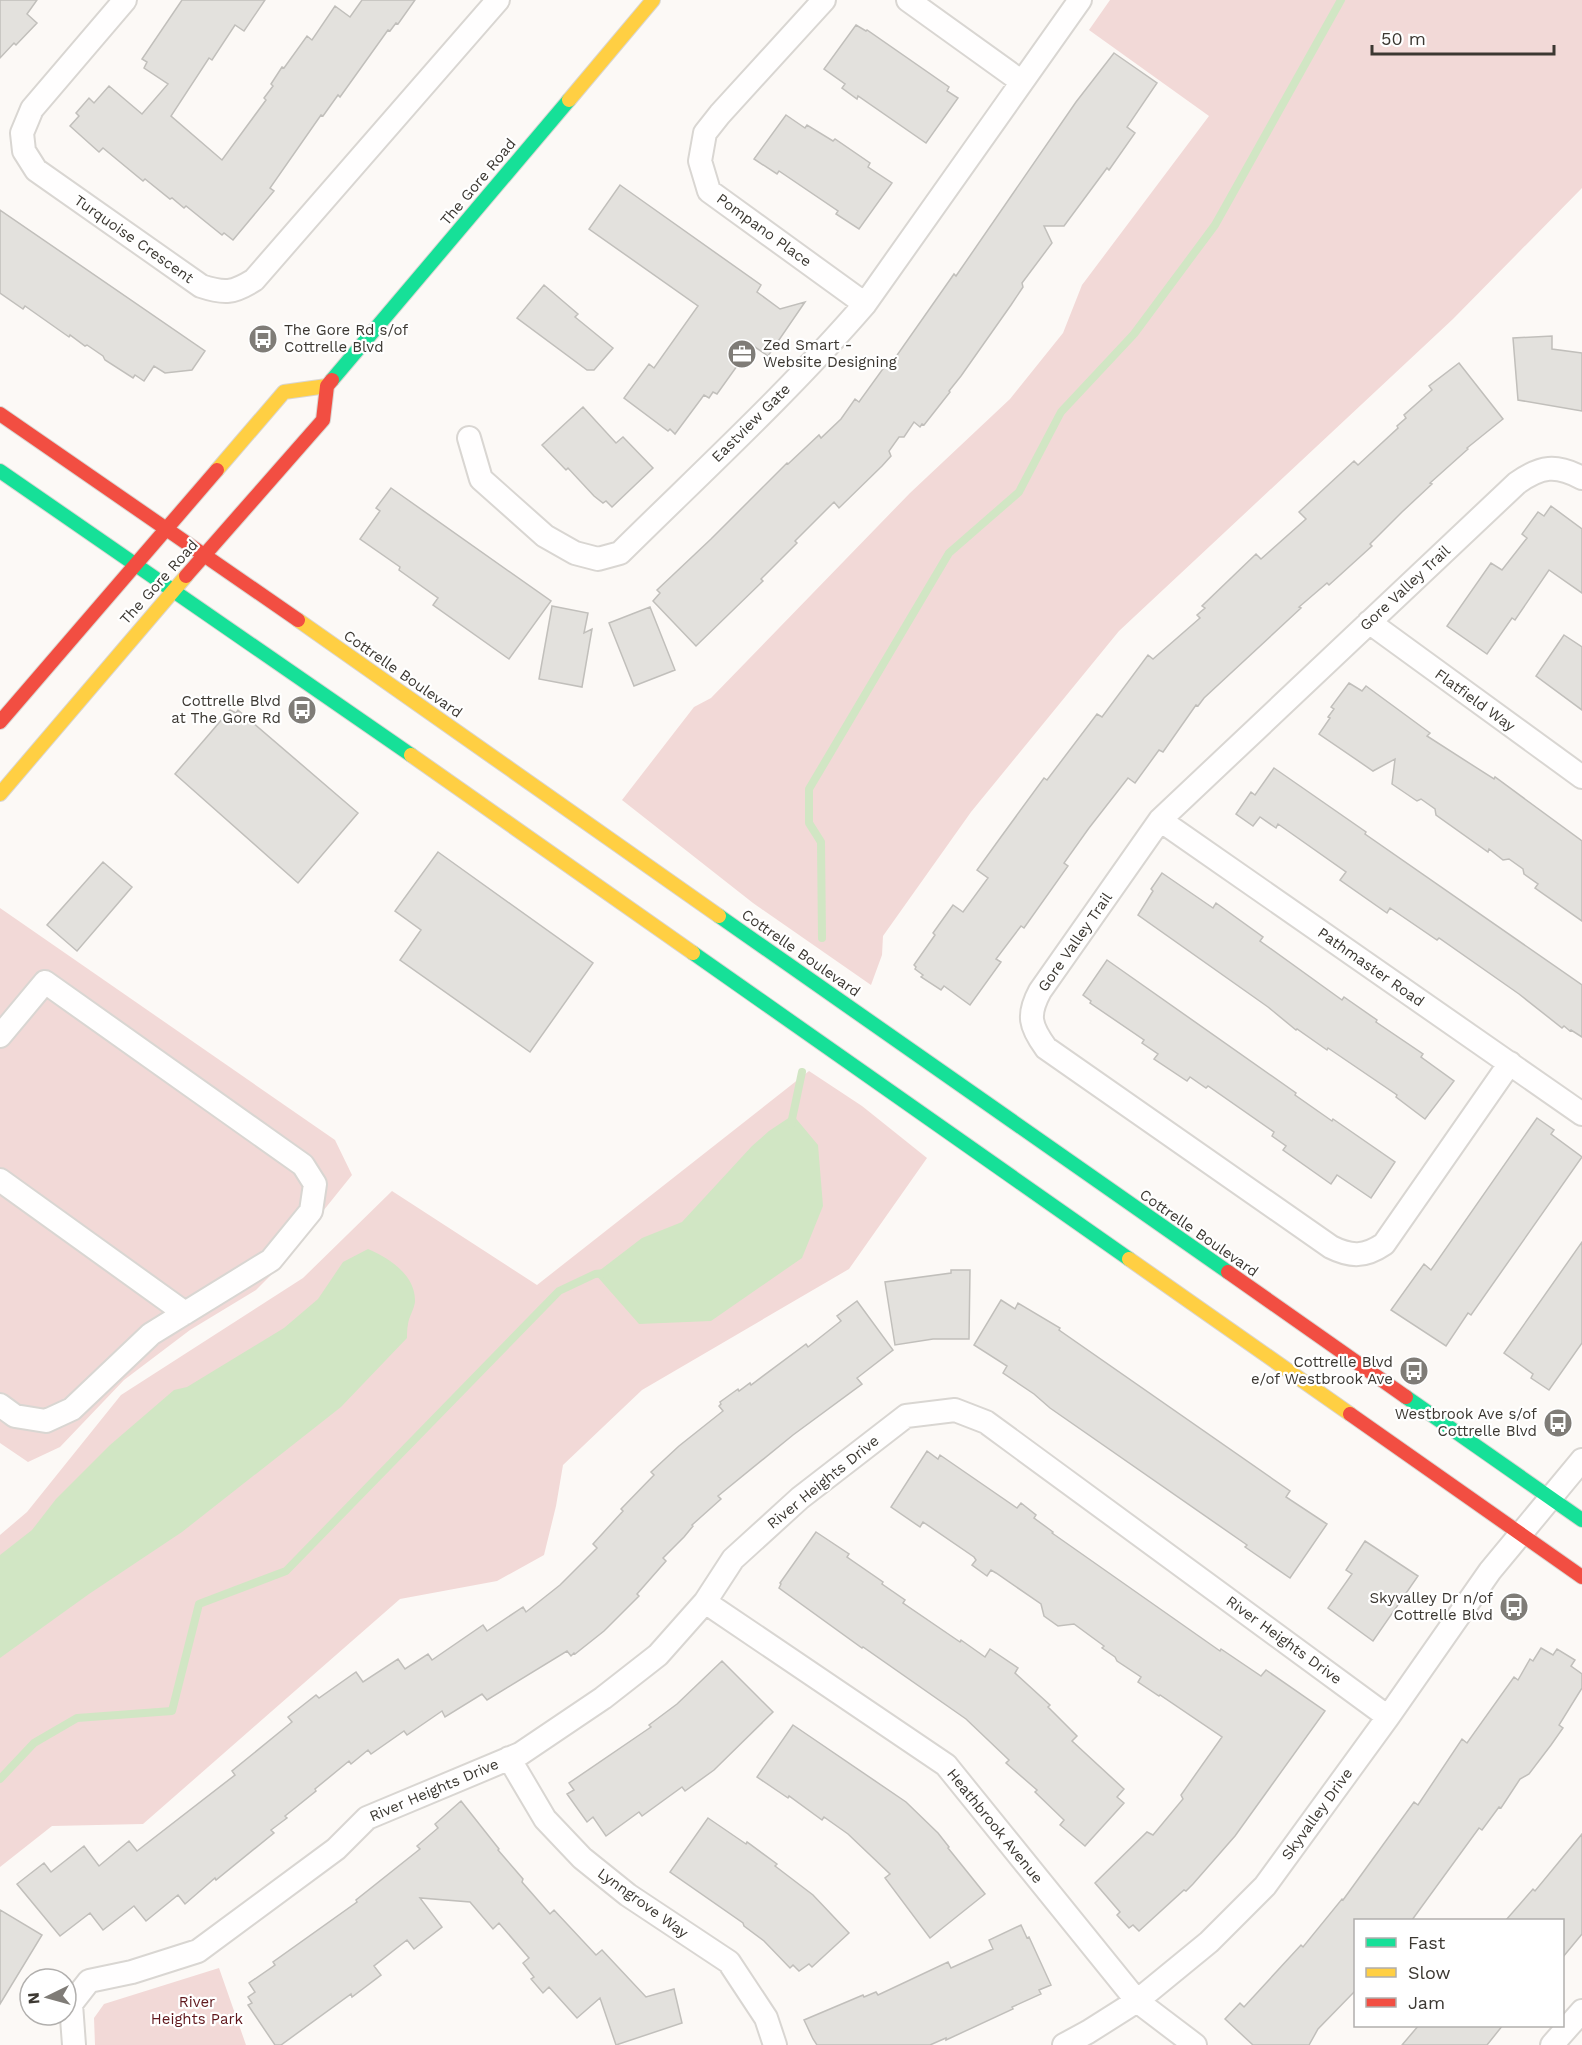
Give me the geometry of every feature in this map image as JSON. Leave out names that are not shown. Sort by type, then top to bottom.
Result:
[{"type":"main road","name":"The Gore Road","points":[[0,794],[323,420],[327,386],[653,0]]},
{"type":"main road","name":"The Gore Road","points":[[0,722],[284,392],[327,386]]},
{"type":"main road","name":"Cottrelle Boulevard","points":[[0,414],[1582,1520]]},
{"type":"main road","points":[[0,471],[174,590],[1582,1577]]},
{"type":"street","name":"Turquoise Crescent","points":[[125,0],[32,109],[22,133],[24,151],[36,170],[201,286],[219,292],[237,290],[254,280],[498,0]]},
{"type":"street","name":"Pompano Place","points":[[824,0],[705,133],[700,161],[710,191],[865,304]]},
{"type":"street","points":[[908,0],[1022,82]]},
{"type":"street","name":"Eastview Gate","points":[[469,438],[481,479],[545,536],[575,553],[598,559],[620,552],[774,401],[865,304],[1080,0]]},
{"type":"street","name":"Gore Valley Trail","points":[[1510,1063],[1384,1244],[1373,1252],[1346,1254],[1322,1241],[1046,1048],[1031,1020],[1032,1005],[1160,820],[1517,483],[1529,474],[1547,468],[1566,469],[1582,478]]},
{"type":"street","name":"Flatfield Way","points":[[1369,622],[1582,777]]},
{"type":"street","name":"Pathmaster Road","points":[[1160,820],[1582,1114]]},
{"type":"street","points":[[0,1036],[45,982],[303,1165],[315,1184],[311,1211],[271,1260],[151,1334],[72,1409],[46,1421],[15,1416],[0,1405]]},
{"type":"street","points":[[0,1180],[185,1313]]},
{"type":"street","name":"River Heights Drive","points":[[74,2045],[71,2004],[89,1981],[132,1972],[198,1951],[336,1849],[367,1818],[520,1754],[603,1698],[658,1654],[705,1602],[733,1559],[800,1498],[906,1416],[955,1410],[987,1422],[1388,1717]]},
{"type":"street","name":"Skyvalley Drive","points":[[1064,2045],[1137,2001],[1209,1942],[1265,1886],[1388,1717],[1490,1571],[1582,1460]]},
{"type":"street","name":"Heathbrook Avenue","points":[[705,1602],[946,1765],[1137,2001],[1195,2045]]},
{"type":"street","name":"Lynngrove Way","points":[[509,1758],[544,1819],[582,1858],[628,1895],[729,1962],[766,2018],[775,2045]]},
{"type":"street","points":[[1552,2045],[1582,2011]]},
{"type":"green space","points":[[1110,0],[1582,0],[1582,188],[1453,319],[1119,631],[971,812],[883,936],[882,955],[871,985],[753,903],[622,800],[694,707],[711,698],[910,493],[1010,399],[1063,333],[1082,285],[1209,116],[1089,30]]},
{"type":"green space","points":[[0,908],[335,1140],[352,1175],[274,1272],[256,1290],[190,1330],[124,1380],[60,1447],[28,1462],[0,1443]]},
{"type":"green space","points":[[809,1071],[862,1106],[927,1158],[849,1269],[642,1390],[563,1465],[544,1555],[497,1581],[400,1599],[143,1824],[52,1826],[0,1867],[0,1535],[27,1512],[121,1395],[303,1278],[392,1191],[537,1285]]},
{"type":"green space","name":"River Heights Park","points":[[219,1968],[246,2045],[95,2045],[94,2018],[104,2004]]},
{"type":"shaded area","points":[[793,1115],[818,1145],[823,1206],[802,1258],[711,1321],[639,1324],[595,1274],[642,1238],[682,1222],[752,1146]]},
{"type":"shaded area","points":[[368,1249],[400,1269],[411,1284],[415,1302],[407,1338],[341,1407],[182,1532],[89,1594],[0,1658],[0,1555],[32,1530],[56,1499],[110,1445],[174,1390],[187,1387],[284,1328],[318,1299],[343,1262]]},
{"type":"building","points":[[0,0],[37,0],[27,14],[37,23],[0,58]]},
{"type":"building","points":[[182,0],[265,0],[244,31],[235,25],[212,60],[209,58],[171,116],[222,160],[266,100],[264,98],[282,67],[284,68],[307,36],[312,40],[335,6],[350,17],[362,0],[415,0],[398,24],[396,23],[390,31],[388,30],[340,97],[338,95],[323,116],[321,115],[270,188],[274,191],[233,240],[224,233],[222,235],[186,206],[184,208],[172,198],[170,199],[145,179],[143,181],[103,148],[99,152],[70,126],[79,116],[76,113],[89,98],[94,103],[109,86],[142,114],[168,84],[144,68],[147,62],[142,59]]},
{"type":"building","points":[[856,25],[867,30],[949,87],[947,91],[958,98],[926,143],[858,96],[857,99],[842,88],[845,84],[824,69]]},
{"type":"building","points":[[1114,53],[1157,83],[1127,127],[1135,133],[1109,170],[1107,168],[1064,226],[1044,226],[1052,243],[1022,283],[1023,287],[950,392],[924,425],[920,427],[914,422],[904,437],[899,437],[889,451],[891,456],[882,466],[839,508],[834,502],[795,541],[797,543],[761,579],[763,581],[696,646],[653,601],[660,593],[657,590],[787,463],[819,435],[821,438],[841,419],[855,399],[859,402],[890,359],[893,361],[954,274],[956,276],[1076,102]]},
{"type":"building","points":[[786,115],[805,128],[807,125],[833,141],[835,139],[870,163],[868,167],[892,183],[859,229],[836,214],[838,211],[779,171],[777,174],[754,159]]},
{"type":"building","points":[[620,185],[761,285],[757,292],[780,309],[805,302],[768,356],[752,345],[717,394],[713,392],[709,398],[704,395],[675,434],[624,398],[649,364],[654,368],[698,306],[589,229]]},
{"type":"building","points":[[0,210],[205,351],[192,370],[165,373],[154,366],[144,381],[135,375],[133,378],[87,345],[85,346],[70,335],[69,337],[25,306],[23,309],[0,293]]},
{"type":"building","points":[[544,285],[578,314],[575,317],[613,348],[594,370],[587,370],[517,318]]},
{"type":"building","points":[[1552,336],[1552,349],[1582,353],[1582,411],[1518,400],[1513,338]]},
{"type":"building","points":[[1459,363],[1503,419],[1467,448],[1430,483],[1432,484],[1370,544],[1372,546],[1329,585],[1327,583],[1299,607],[1301,608],[1198,706],[1196,705],[1163,752],[1159,750],[1135,783],[1128,778],[1064,863],[1068,866],[1024,928],[1021,926],[996,959],[1001,962],[970,1005],[944,986],[941,990],[921,977],[923,975],[915,969],[914,965],[935,935],[933,933],[953,905],[963,912],[988,878],[977,870],[1044,778],[1047,780],[1097,714],[1102,717],[1148,655],[1153,659],[1200,618],[1197,615],[1205,608],[1202,606],[1256,554],[1261,559],[1306,519],[1299,512],[1354,461],[1358,465],[1398,428],[1397,426],[1406,418],[1404,415],[1432,390],[1429,386]]},
{"type":"building","points":[[583,407],[616,443],[623,437],[653,468],[612,507],[606,501],[603,503],[594,496],[542,445]]},
{"type":"building","points":[[391,488],[551,601],[509,659],[433,605],[438,598],[360,539],[380,511],[376,508]]},
{"type":"building","points":[[1551,506],[1582,529],[1582,593],[1549,570],[1515,620],[1512,618],[1487,654],[1447,626],[1491,563],[1502,570],[1527,538],[1522,534],[1538,512],[1544,516]]},
{"type":"building","points":[[552,606],[588,613],[584,633],[592,629],[582,687],[539,679]]},
{"type":"building","points":[[650,607],[675,670],[634,686],[609,623]]},
{"type":"building","points":[[1564,635],[1582,647],[1582,710],[1536,676]]},
{"type":"building","points":[[1349,683],[1362,691],[1366,686],[1430,733],[1427,736],[1494,779],[1495,777],[1582,841],[1582,921],[1535,888],[1538,884],[1524,874],[1523,869],[1509,859],[1503,860],[1489,849],[1488,852],[1436,815],[1435,809],[1421,799],[1417,801],[1392,784],[1395,759],[1373,771],[1319,734],[1334,709],[1331,707]]},
{"type":"building","points":[[230,710],[236,713],[238,710],[358,813],[298,883],[175,774]]},
{"type":"building","points":[[1274,768],[1582,985],[1582,1037],[1564,1026],[1562,1028],[1519,994],[1439,938],[1437,940],[1390,908],[1387,913],[1340,880],[1346,872],[1278,824],[1276,828],[1260,817],[1253,826],[1236,814],[1251,792],[1255,795]]},
{"type":"building","points":[[438,852],[593,963],[530,1052],[400,960],[421,930],[395,911]]},
{"type":"building","points":[[103,862],[132,887],[77,951],[47,925]]},
{"type":"building","points":[[1162,873],[1213,908],[1216,903],[1263,937],[1260,941],[1342,1000],[1344,997],[1377,1020],[1376,1022],[1423,1054],[1421,1057],[1454,1081],[1425,1119],[1396,1097],[1397,1095],[1328,1048],[1327,1050],[1296,1030],[1268,1007],[1138,915]]},
{"type":"building","points":[[1107,960],[1296,1093],[1295,1095],[1332,1121],[1333,1119],[1395,1162],[1371,1198],[1337,1175],[1331,1184],[1283,1150],[1286,1146],[1272,1136],[1274,1132],[1208,1086],[1206,1088],[1190,1077],[1187,1081],[1154,1059],[1158,1054],[1142,1043],[1144,1040],[1090,1003],[1091,1001],[1083,995]]},
{"type":"building","points":[[1537,1118],[1554,1130],[1551,1134],[1582,1157],[1471,1315],[1468,1313],[1446,1346],[1391,1310],[1424,1264],[1431,1270]]},
{"type":"building","points":[[1582,1242],[1582,1343],[1549,1390],[1531,1378],[1533,1374],[1504,1353]]},
{"type":"building","points":[[951,1270],[970,1270],[969,1339],[933,1339],[895,1345],[885,1282],[951,1273]]},
{"type":"building","points":[[1001,1300],[1015,1309],[1018,1303],[1060,1328],[1059,1330],[1290,1491],[1286,1497],[1327,1524],[1290,1578],[1245,1547],[1247,1545],[1003,1373],[1007,1366],[974,1345]]},
{"type":"building","points":[[857,1301],[893,1350],[857,1378],[862,1384],[793,1435],[718,1496],[721,1499],[692,1525],[684,1537],[663,1558],[666,1561],[637,1594],[639,1596],[604,1631],[575,1654],[571,1656],[567,1651],[487,1700],[482,1694],[445,1717],[442,1711],[407,1735],[404,1731],[371,1754],[368,1750],[351,1764],[349,1761],[285,1816],[287,1818],[271,1830],[274,1833],[216,1880],[215,1878],[185,1904],[178,1895],[146,1921],[134,1906],[103,1930],[90,1913],[60,1936],[17,1884],[44,1863],[51,1872],[84,1846],[99,1866],[129,1841],[137,1851],[235,1775],[232,1771],[292,1722],[288,1717],[316,1695],[319,1698],[356,1672],[363,1682],[398,1659],[405,1669],[428,1654],[432,1660],[483,1625],[487,1631],[523,1607],[526,1612],[560,1585],[597,1548],[593,1544],[623,1511],[621,1509],[654,1475],[651,1472],[723,1411],[719,1406],[720,1402],[738,1389],[739,1391],[750,1383],[751,1385],[806,1344],[808,1347],[841,1321],[837,1316]]},
{"type":"building","points":[[927,1451],[938,1459],[940,1455],[1017,1508],[1021,1503],[1036,1515],[1034,1518],[1052,1533],[1220,1651],[1221,1649],[1261,1676],[1266,1670],[1325,1711],[1235,1836],[1186,1891],[1184,1890],[1139,1931],[1133,1925],[1129,1928],[1117,1915],[1120,1912],[1095,1883],[1147,1832],[1153,1835],[1183,1799],[1181,1795],[1222,1737],[1138,1682],[1141,1677],[1117,1661],[1102,1648],[1104,1646],[1074,1624],[1058,1626],[1044,1616],[1041,1604],[991,1570],[987,1576],[972,1565],[976,1560],[974,1557],[923,1522],[920,1527],[891,1507]]},
{"type":"building","points":[[816,1532],[849,1554],[847,1557],[905,1600],[903,1603],[960,1642],[961,1640],[985,1657],[990,1649],[1018,1668],[1015,1673],[1050,1705],[1048,1707],[1077,1736],[1072,1741],[1124,1789],[1117,1797],[1124,1803],[1085,1846],[1060,1825],[1064,1820],[1035,1792],[1037,1790],[1006,1763],[1009,1760],[966,1719],[779,1588],[780,1583]]},
{"type":"building","points":[[1365,1541],[1418,1576],[1373,1641],[1328,1608],[1352,1574],[1346,1570]]},
{"type":"building","points":[[1541,1648],[1553,1655],[1557,1649],[1575,1660],[1571,1666],[1582,1674],[1582,1688],[1559,1725],[1563,1728],[1551,1745],[1529,1774],[1520,1779],[1501,1808],[1499,1807],[1482,1830],[1479,1828],[1413,1919],[1354,1919],[1354,1992],[1318,2029],[1309,2045],[1253,2045],[1225,2019],[1240,2003],[1244,2007],[1301,1945],[1303,1947],[1343,1900],[1414,1802],[1418,1805],[1462,1739],[1467,1743],[1514,1677],[1518,1680],[1530,1659],[1533,1661]]},
{"type":"building","points":[[722,1661],[773,1712],[714,1770],[685,1791],[682,1787],[642,1816],[639,1812],[606,1836],[593,1817],[587,1822],[567,1794],[574,1790],[569,1783],[651,1727],[649,1725],[677,1704]]},
{"type":"building","points":[[793,1725],[906,1802],[938,1833],[985,1894],[930,1938],[885,1878],[890,1874],[848,1834],[824,1817],[822,1820],[789,1796],[788,1798],[757,1777]]},
{"type":"building","points":[[461,1801],[523,1879],[522,1882],[550,1914],[554,1910],[596,1955],[602,1950],[646,1997],[674,1989],[682,2023],[616,2045],[600,1998],[577,2018],[549,1987],[543,1993],[531,1979],[534,1977],[523,1963],[529,1958],[499,1923],[493,1929],[470,1902],[420,1898],[442,1927],[414,1949],[407,1940],[374,1966],[381,1975],[281,2045],[275,2045],[248,2005],[252,2003],[248,1997],[255,1992],[249,1983],[275,1965],[273,1962],[357,1902],[356,1900],[420,1849],[417,1846],[438,1828],[435,1824]]},
{"type":"building","points":[[708,1818],[777,1864],[775,1866],[813,1895],[849,1933],[812,1967],[809,1964],[799,1971],[793,1965],[790,1968],[743,1923],[670,1872]]},
{"type":"building","points":[[1582,1834],[1582,1934],[1564,1956],[1564,1919],[1507,1919],[1533,1889],[1535,1891]]},
{"type":"building","points":[[0,1910],[42,1935],[23,1967],[18,1967],[18,1974],[0,2004]]},
{"type":"building","points":[[1021,1925],[1051,1985],[1039,1990],[1041,1994],[946,2040],[946,2038],[930,2045],[817,2045],[813,2039],[804,2020],[863,1995],[864,1997],[876,1992],[878,1995],[948,1962],[951,1968],[993,1949],[989,1940]]},
{"type":"building","points":[[1417,2027],[1501,2027],[1487,2045],[1402,2045]]},
{"type":"waterway","points":[[822,938],[821,842],[809,823],[809,789],[949,553],[1019,492],[1061,412],[1134,334],[1215,225],[1341,0]]},
{"type":"waterway","points":[[791,1124],[802,1072]]},
{"type":"waterway","points":[[0,1779],[34,1743],[77,1718],[172,1711],[199,1604],[286,1571],[559,1291],[595,1274],[605,1273]]},
{"type":"traffic: fast","points":[[332,380],[569,100]]},
{"type":"traffic: fast","points":[[0,471],[411,755]]},
{"type":"traffic: fast","points":[[719,916],[1228,1272]]},
{"type":"traffic: fast","points":[[693,953],[1129,1259]]},
{"type":"traffic: fast","points":[[1406,1397],[1582,1520]]},
{"type":"traffic: slow","points":[[569,100],[653,0]]},
{"type":"traffic: slow","points":[[217,470],[284,392],[327,386]]},
{"type":"traffic: slow","points":[[0,794],[186,576]]},
{"type":"traffic: slow","points":[[298,620],[719,916]]},
{"type":"traffic: slow","points":[[411,755],[693,953]]},
{"type":"traffic: slow","points":[[1129,1259],[1350,1414]]},
{"type":"traffic: jam","points":[[186,576],[323,420],[327,386],[332,380]]},
{"type":"traffic: jam","points":[[0,414],[298,620]]},
{"type":"traffic: jam","points":[[0,722],[217,470]]},
{"type":"traffic: jam","points":[[1228,1272],[1406,1397]]},
{"type":"traffic: jam","points":[[1350,1414],[1582,1577]]},
{"type":"place","name":"The Gore Rd s/of Cottrelle Blvd","points":[[263,339]]},
{"type":"place","name":"Zed Smart - Website Designing","points":[[742,354]]},
{"type":"place","name":"Cottrelle Blvd at The Gore Rd","points":[[302,710]]},
{"type":"place","name":"Cottrelle Blvd e/of Westbrook Ave","points":[[1414,1371]]},
{"type":"place","name":"Westbrook Ave s/of Cottrelle Blvd","points":[[1558,1423]]},
{"type":"place","name":"Skyvalley Dr n/of Cottrelle Blvd","points":[[1514,1607]]}]
